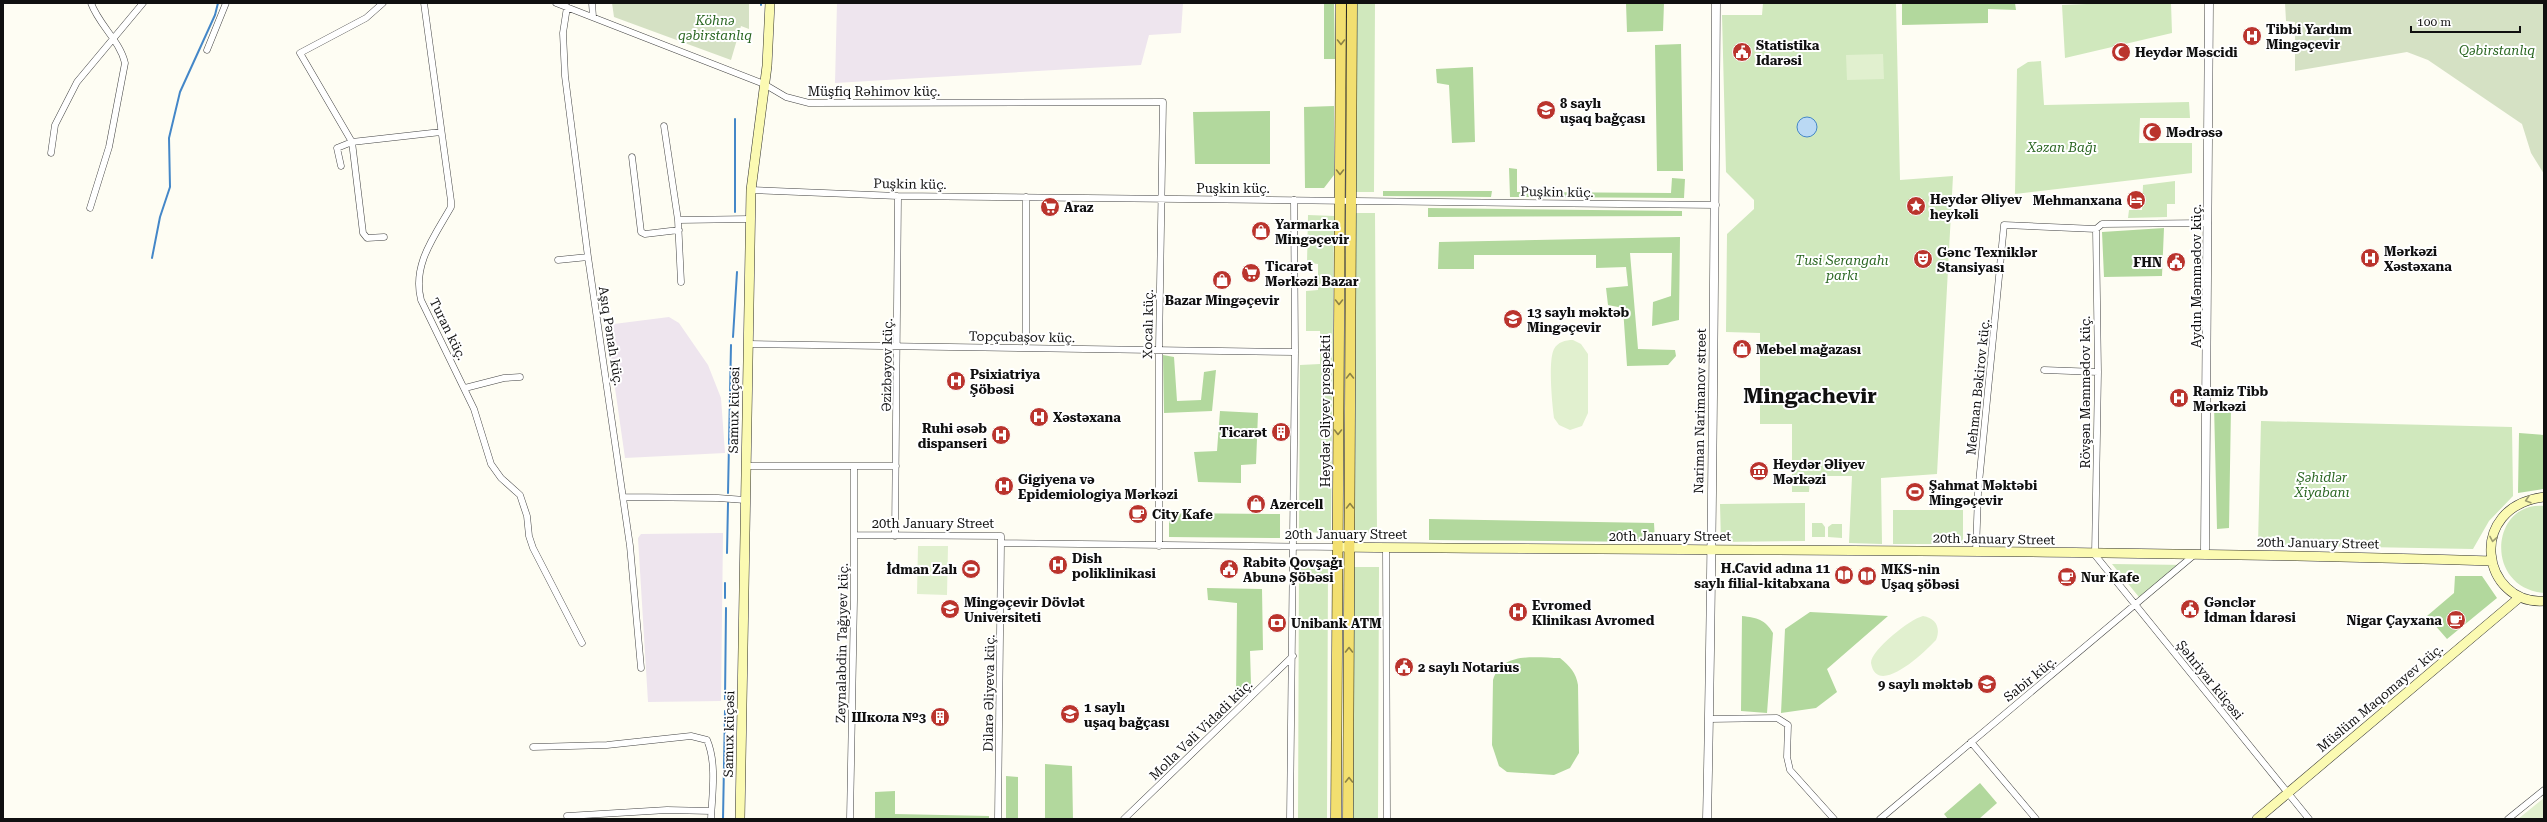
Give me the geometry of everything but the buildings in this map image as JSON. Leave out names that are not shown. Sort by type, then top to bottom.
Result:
[{"type":"main road","name":"Samux küçəsi","points":[[740,819],[751,190],[769,48],[770,3]]},
{"type":"main road","name":"Heydər Əliyev prospekti","points":[[1336,819],[1341,3]]},
{"type":"main road","name":"Heydər Əliyev prospekti","points":[[1348,819],[1352,3]]},
{"type":"main road","points":[[2544,497],[2528,499],[2512,507],[2500,519],[2493,534],[2492,561],[2499,578],[2520,597],[2544,602]]},
{"type":"main road","name":"20th January Street","points":[[1337,547],[1976,552],[2492,561]]},
{"type":"main road","name":"Müslüm Maqomayev küç.","points":[[2257,819],[2520,597]]},
{"type":"street","points":[[90,208],[109,147],[125,63],[123,55],[91,3]]},
{"type":"street","points":[[51,153],[55,125],[77,82],[143,3]]},
{"type":"street","points":[[207,50],[226,3]]},
{"type":"street","points":[[383,3],[366,18],[300,53],[352,142],[363,233],[367,238],[384,237]]},
{"type":"street","name":"Turan küç.","points":[[424,3],[450,207],[422,259],[418,274],[418,290],[424,306],[474,409],[491,464],[501,478],[520,495],[527,516],[529,536],[533,548],[582,643]]},
{"type":"street","name":"Müşfiq Rəhimov küç.","points":[[556,3],[764,84],[786,97],[809,103],[1163,102]]},
{"type":"street","points":[[592,3],[594,18]]},
{"type":"street","name":"Nariman Narimanov street","points":[[1707,819],[1716,206],[1716,3]]},
{"type":"street","name":"Aydın Məmmədov küç.","points":[[2206,550],[2209,3]]},
{"type":"street","name":"Aşıq Pənah küç.","points":[[567,7],[563,33],[565,76],[588,257],[624,497],[641,668]]},
{"type":"street","name":"Xocalı küç.","points":[[1160,546],[1159,349],[1163,102]]},
{"type":"street","points":[[664,126],[678,220],[681,282]]},
{"type":"street","points":[[342,166],[337,148],[352,142],[441,132]]},
{"type":"street","points":[[632,157],[641,232],[645,234],[679,230]]},
{"type":"street","name":"Puşkin küç.","points":[[751,190],[898,196],[1340,200],[1716,206]]},
{"type":"street","name":"Əzizbəyov küç.","points":[[895,536],[898,347],[898,196]]},
{"type":"street","points":[[1026,197],[1026,348]]},
{"type":"street","points":[[1290,819],[1293,656],[1295,352],[1294,200]]},
{"type":"street","points":[[678,220],[751,219]]},
{"type":"street","points":[[2096,229],[2102,224],[2208,222]]},
{"type":"street","name":"Mehman Bəkirov küç.","points":[[1976,552],[1978,493],[2004,225],[2096,229]]},
{"type":"street","name":"Rövşən Məmmədov küç.","points":[[2095,555],[2098,372],[2096,229]]},
{"type":"street","points":[[558,260],[588,257]]},
{"type":"street","name":"Topçubaşov küç.","points":[[748,344],[1295,352]]},
{"type":"street","points":[[2044,370],[2098,372]]},
{"type":"street","points":[[465,388],[504,378],[520,377]]},
{"type":"street","points":[[746,466],[896,466]]},
{"type":"street","name":"Zeynalabdin Tağıyev küç.","points":[[850,819],[854,467]]},
{"type":"street","points":[[624,497],[718,498],[745,500]]},
{"type":"street","name":"20th January Street","points":[[854,535],[1001,536],[1001,543],[1337,547]]},
{"type":"street","name":"Dilarə Əliyeva küç.","points":[[998,819],[1001,543]]},
{"type":"street","points":[[1386,548],[1387,819]]},
{"type":"street","name":"Şəhriyar küçəsi","points":[[2095,555],[2309,819]]},
{"type":"street","name":"Sabir küç.","points":[[1880,819],[2194,555]]},
{"type":"street","name":"Molla Vəli Vidadi küç.","points":[[1124,819],[1293,656]]},
{"type":"street","points":[[1709,719],[1777,718],[1785,722],[1788,725],[1787,757],[1790,770],[1834,819]]},
{"type":"street","points":[[533,747],[607,745],[691,736],[701,737],[707,740],[710,748],[712,791],[710,819]]},
{"type":"street","points":[[1971,742],[2036,819]]},
{"type":"street","points":[[2508,819],[2544,790]]},
{"type":"street","points":[[567,816],[667,810],[711,811]]},
{"type":"shaded area","points":[[837,3],[1183,3],[1181,33],[1149,35],[1141,65],[835,83]]},
{"type":"shaded area","points":[[669,317],[679,323],[708,365],[721,398],[725,453],[625,458],[606,325]]},
{"type":"shaded area","points":[[723,533],[721,701],[648,702],[638,538],[641,534]]},
{"type":"green space","name":"Köhnə qəbirstanlıq","points":[[612,3],[749,3],[749,29],[741,26],[731,60],[614,17]]},
{"type":"green space","points":[[1324,3],[1334,3],[1335,59],[1324,59]]},
{"type":"green space","points":[[1356,3],[1375,3],[1374,192],[1356,192]]},
{"type":"green space","points":[[1626,3],[1664,3],[1663,31],[1627,32]]},
{"type":"green space","name":"Tusi Serangahı parkı","points":[[1763,3],[1896,3],[1900,180],[1953,176],[1937,474],[1881,478],[1882,544],[1849,543],[1852,476],[1810,476],[1809,492],[1792,492],[1792,424],[1760,424],[1760,333],[1726,332],[1727,234],[1754,209],[1754,200],[1726,172],[1722,15],[1762,15]]},
{"type":"green space","points":[[1902,3],[2015,3],[2016,10],[1988,9],[1988,23],[1902,25]]},
{"type":"green space","points":[[2171,3],[2172,33],[2065,58],[2062,5]]},
{"type":"green space","name":"Qəbirstanlıq","points":[[2285,3],[2544,3],[2544,174],[2531,153],[2522,124],[2428,60],[2407,52],[2295,71],[2295,22],[2286,21]]},
{"type":"green space","points":[[1681,44],[1683,171],[1657,171],[1655,45]]},
{"type":"green space","points":[[1883,54],[1884,79],[1847,80],[1846,55]]},
{"type":"green space","name":"Xəzan Bağı","points":[[2041,61],[2044,105],[2189,102],[2190,118],[2140,118],[2139,143],[2192,143],[2192,173],[2015,194],[2017,69],[2028,62]]},
{"type":"green space","points":[[1473,67],[1475,142],[1452,143],[1449,85],[1437,83],[1436,69]]},
{"type":"green space","points":[[1334,106],[1334,175],[1324,188],[1305,188],[1304,107]]},
{"type":"green space","points":[[1270,111],[1270,164],[1195,164],[1193,112]]},
{"type":"green space","points":[[1509,168],[1517,169],[1517,192],[1671,193],[1672,178],[1685,179],[1684,198],[1510,197]]},
{"type":"green space","points":[[2175,181],[2175,204],[2167,204],[2167,217],[2128,218],[2129,210],[2142,210],[2143,185]]},
{"type":"green space","points":[[1383,191],[1492,191],[1491,197],[1383,196]]},
{"type":"green space","points":[[1428,208],[1682,211],[1682,216],[1428,217]]},
{"type":"green space","points":[[1356,213],[1375,213],[1377,533],[1355,533]]},
{"type":"green space","points":[[1308,215],[1334,216],[1331,533],[1299,532],[1300,365],[1320,364],[1320,331],[1306,331],[1306,291],[1318,290],[1318,264],[1307,263]]},
{"type":"green space","points":[[2164,228],[2162,276],[2104,277],[2102,232]]},
{"type":"green space","points":[[1680,237],[1679,320],[1652,326],[1653,302],[1671,296],[1672,253],[1630,253],[1638,349],[1675,350],[1676,356],[1668,365],[1627,366],[1623,308],[1608,305],[1606,288],[1628,286],[1626,267],[1596,268],[1596,255],[1474,255],[1474,269],[1438,269],[1439,242]]},
{"type":"green space","points":[[1573,340],[1581,344],[1588,354],[1588,413],[1582,426],[1570,430],[1559,425],[1554,418],[1551,363],[1554,349],[1562,342]]},
{"type":"green space","points":[[1163,355],[1174,357],[1177,401],[1201,400],[1204,372],[1216,370],[1212,411],[1164,413]]},
{"type":"green space","points":[[2214,405],[2231,406],[2229,528],[2217,529]]},
{"type":"green space","points":[[1220,411],[1258,413],[1256,464],[1241,465],[1241,483],[1198,482],[1194,452],[1217,451]]},
{"type":"green space","name":"Şəhidlər Xiyabanı","points":[[2261,421],[2512,427],[2513,496],[2489,521],[2473,549],[2258,545]]},
{"type":"green space","points":[[2519,433],[2544,435],[2543,489],[2518,493]]},
{"type":"green space","points":[[1805,503],[1805,541],[1721,542],[1720,504]]},
{"type":"green space","points":[[2544,506],[2544,593],[2524,587],[2511,576],[2503,562],[2501,545],[2505,530],[2513,517],[2526,508]]},
{"type":"green space","points":[[1893,510],[1963,510],[1963,544],[1893,544]]},
{"type":"green space","points":[[1169,513],[1280,514],[1280,538],[1169,537]]},
{"type":"green space","points":[[1429,519],[1654,523],[1655,542],[1429,540]]},
{"type":"green space","points":[[1812,523],[1822,523],[1825,527],[1825,537],[1812,537]]},
{"type":"green space","points":[[1832,524],[1842,524],[1842,538],[1828,537],[1828,527]]},
{"type":"green space","points":[[918,546],[948,546],[947,595],[917,594]]},
{"type":"green space","points":[[2112,564],[2187,565],[2143,602]]},
{"type":"green space","points":[[1299,566],[1328,566],[1327,819],[1298,819]]},
{"type":"green space","points":[[1354,567],[1379,567],[1378,819],[1353,819]]},
{"type":"green space","points":[[2455,576],[2482,576],[2497,598],[2447,639],[2427,616],[2454,593]]},
{"type":"green space","points":[[1207,588],[1262,589],[1263,650],[1250,651],[1251,684],[1236,696],[1237,603],[1208,600]]},
{"type":"green space","points":[[1810,612],[1888,616],[1827,669],[1837,692],[1816,708],[1781,713],[1785,629]]},
{"type":"green space","points":[[1742,616],[1764,622],[1773,633],[1767,713],[1741,711]]},
{"type":"green space","points":[[1923,616],[1931,619],[1936,624],[1938,631],[1936,640],[1922,654],[1902,669],[1882,676],[1875,673],[1871,663],[1877,651],[1901,629],[1917,618]]},
{"type":"green space","points":[[1521,658],[1560,658],[1572,670],[1578,685],[1579,753],[1570,768],[1554,775],[1507,772],[1499,766],[1492,745],[1493,680],[1497,671],[1504,664]]},
{"type":"green space","points":[[1045,764],[1072,766],[1073,819],[1045,819]]},
{"type":"green space","points":[[1006,776],[1018,777],[1018,819],[1006,819]]},
{"type":"green space","points":[[1980,783],[1997,803],[1979,819],[1948,819],[1944,814]]},
{"type":"green space","points":[[895,791],[895,814],[989,816],[989,819],[875,819],[875,792]]},
{"type":"green space","points":[[2544,798],[2544,819],[2518,819]]},
{"type":"water","points":[[1807,117],[1814,120],[1817,127],[1814,134],[1807,137],[1800,134],[1797,127],[1800,120]]},
{"type":"waterway","points":[[152,258],[160,217],[170,187],[169,138],[180,92],[215,15],[218,3]]},
{"type":"waterway","points":[[735,119],[735,212]]},
{"type":"waterway","points":[[733,337],[737,272]]},
{"type":"waterway","points":[[728,493],[731,345]]},
{"type":"waterway","points":[[727,553],[728,503]]},
{"type":"waterway","points":[[725,583],[725,598]]},
{"type":"waterway","points":[[725,699],[726,608]]},
{"type":"waterway","points":[[723,819],[725,711]]},
{"type":"place","name":"Tibbi Yardım Mingəçevir","points":[[2252,36]]},
{"type":"place","name":"Statistika Idarəsi","points":[[1742,52]]},
{"type":"place","name":"Heydər Məscidi","points":[[2121,52]]},
{"type":"place","name":"8 saylı uşaq bağçası","points":[[1546,110]]},
{"type":"place","name":"Mədrəsə","points":[[2152,132]]},
{"type":"place","name":"Mehmanxana","points":[[2136,200]]},
{"type":"place","name":"Heydər Əliyev heykəli","points":[[1916,206]]},
{"type":"place","name":"Araz","points":[[1050,207]]},
{"type":"place","name":"Yarmarka Mingəçevir","points":[[1261,231]]},
{"type":"place","name":"Mərkəzi Xəstəxana","points":[[2370,258]]},
{"type":"place","name":"Gənc Texniklər Stansiyası","points":[[1923,259]]},
{"type":"place","name":"FHN","points":[[2176,262]]},
{"type":"place","name":"Ticarət Mərkəzi Bazar","points":[[1251,273]]},
{"type":"place","name":"Bazar Mingəçevir","points":[[1222,280]]},
{"type":"place","name":"13 saylı məktəb Mingəçevir","points":[[1513,319]]},
{"type":"place","name":"Mebel mağazası","points":[[1742,349]]},
{"type":"place","name":"Psixiatriya Şöbəsi","points":[[956,381]]},
{"type":"place","name":"Ramiz Tibb Mərkəzi","points":[[2179,398]]},
{"type":"place","name":"Xəstəxana","points":[[1039,417]]},
{"type":"place","name":"Ticarət","points":[[1281,432]]},
{"type":"place","name":"Ruhi əsəb dispanseri","points":[[1001,435]]},
{"type":"place","name":"Heydər Əliyev Mərkəzi","points":[[1759,471]]},
{"type":"place","name":"Gigiyena və Epidemiologiya Mərkəzi","points":[[1004,486]]},
{"type":"place","name":"Şahmat Məktəbi Mingəçevir","points":[[1915,492]]},
{"type":"place","name":"Azercell","points":[[1256,504]]},
{"type":"place","name":"City Kafe","points":[[1138,514]]},
{"type":"place","name":"Dish poliklinikasi","points":[[1058,565]]},
{"type":"place","name":"İdman Zalı","points":[[971,569]]},
{"type":"place","name":"Rabitə Qovşağı Abunə Şöbəsi","points":[[1229,569]]},
{"type":"place","name":"H.Cavid adına 11 saylı filial-kitabxana","points":[[1844,575]]},
{"type":"place","name":"MKS-nin Uşaq şöbəsi","points":[[1867,576]]},
{"type":"place","name":"Nur Kafe","points":[[2067,577]]},
{"type":"place","name":"Mingəçevir Dövlət Universiteti","points":[[950,609]]},
{"type":"place","name":"Gənclər İdman İdarəsi","points":[[2190,609]]},
{"type":"place","name":"Evromed Klinikası Avromed","points":[[1518,612]]},
{"type":"place","name":"Nigar Çayxana","points":[[2456,620]]},
{"type":"place","name":"Unibank ATM","points":[[1277,623]]},
{"type":"place","name":"2 saylı Notarius","points":[[1404,667]]},
{"type":"place","name":"9 saylı məktəb","points":[[1987,684]]},
{"type":"place","name":"1 saylı uşaq bağçası","points":[[1070,714]]},
{"type":"place","name":"Школа №3","points":[[940,717]]},
{"type":"district","name":"Mingachevir","points":[[1810,396]]}]
